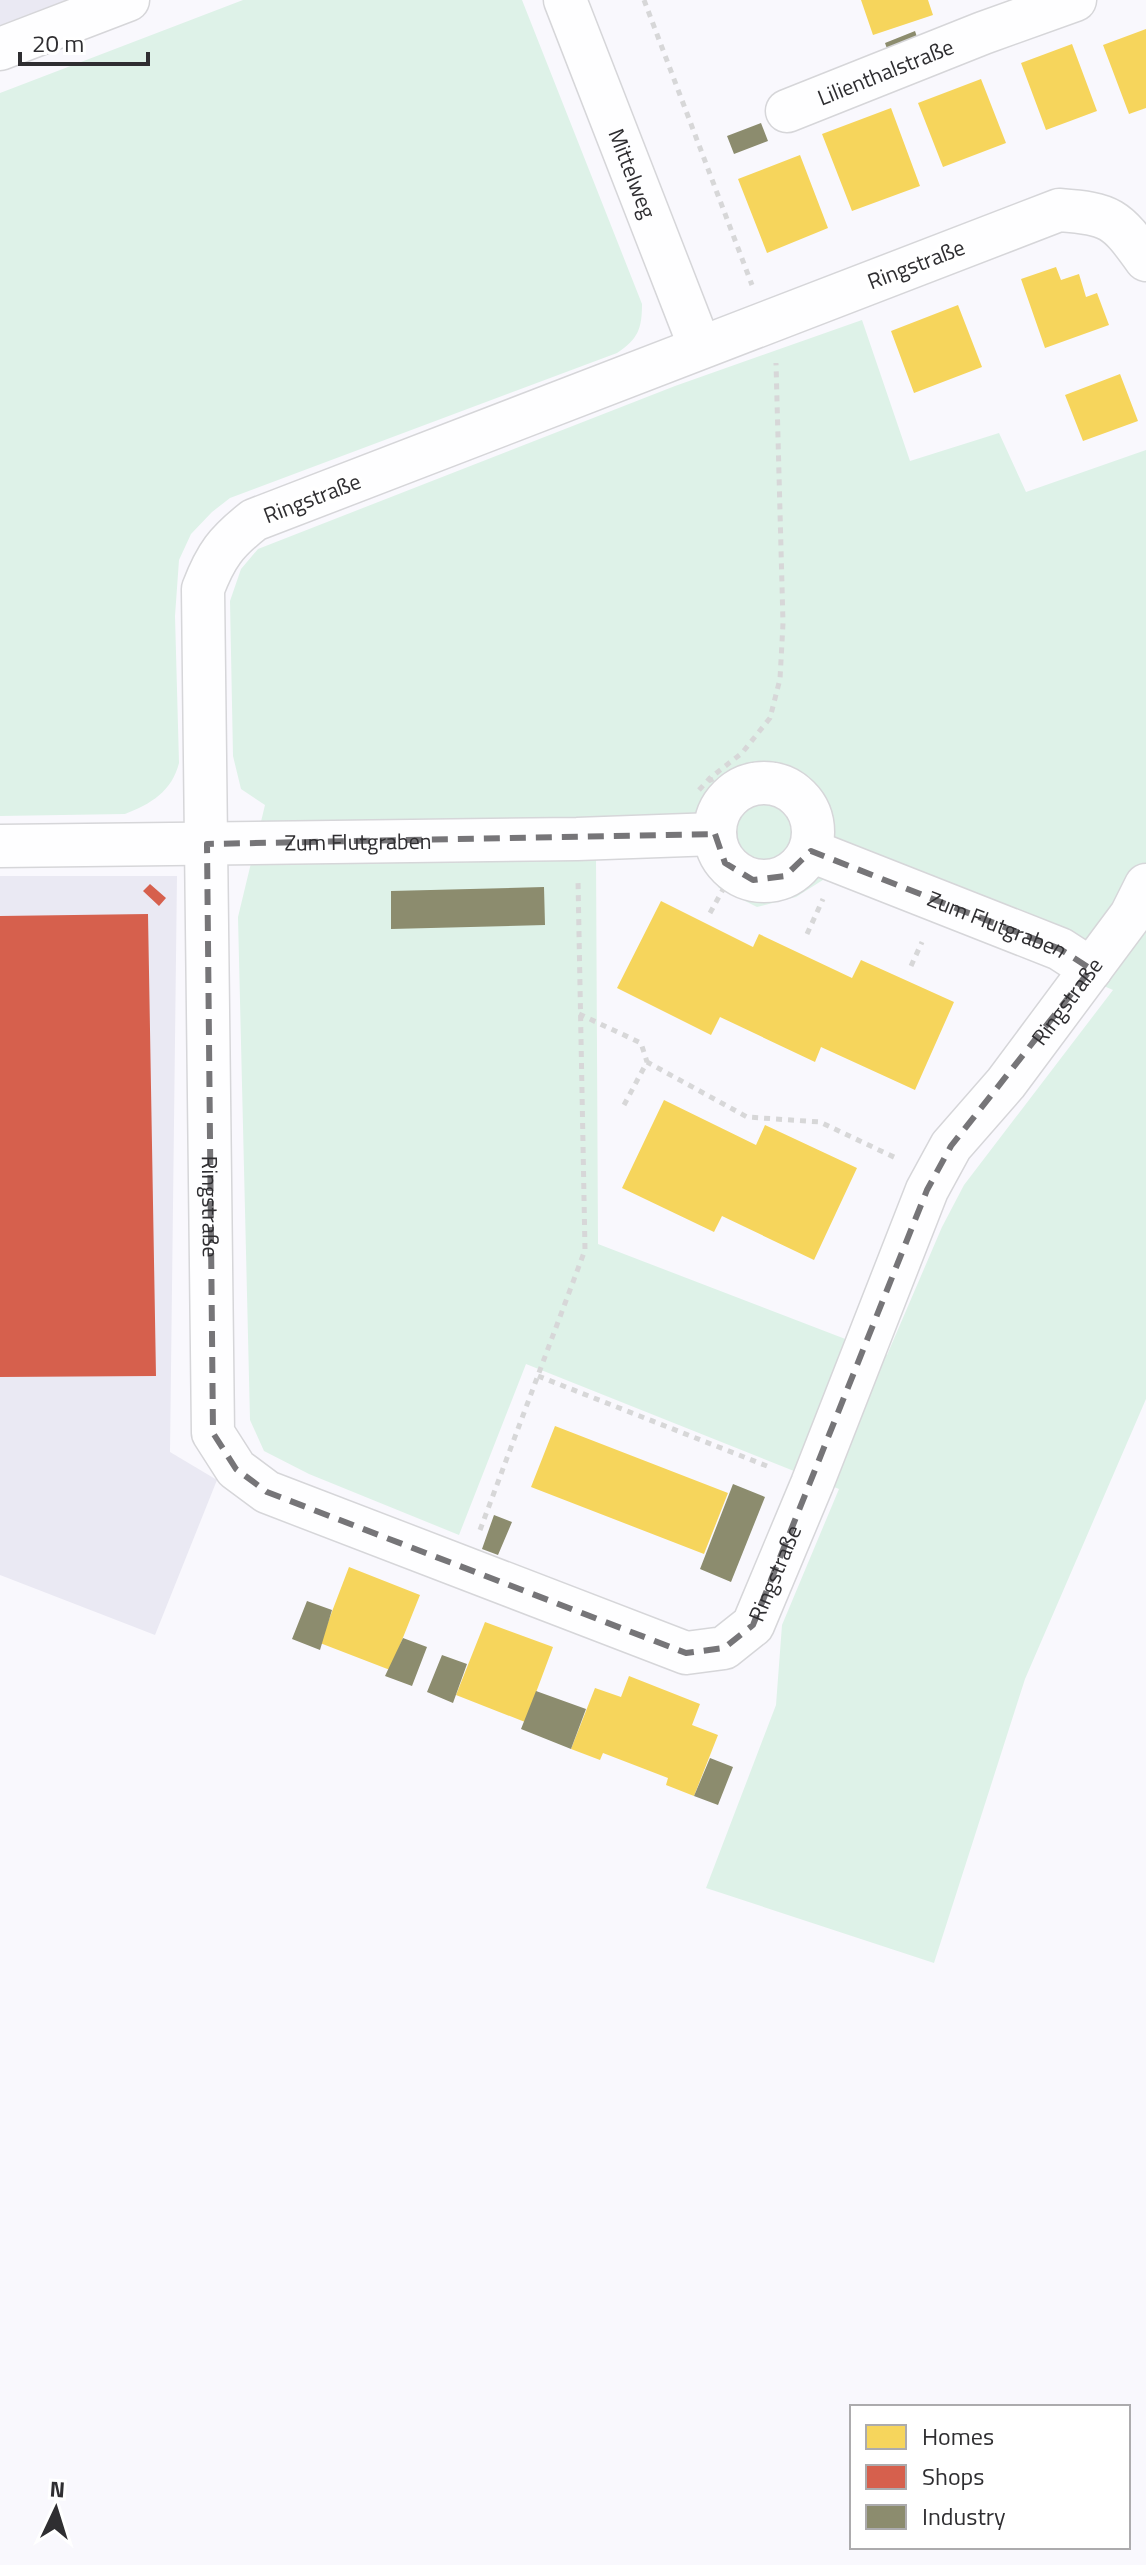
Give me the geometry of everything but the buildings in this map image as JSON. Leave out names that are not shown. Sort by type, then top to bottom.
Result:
[{"type":"street","points":[[0,49],[128,0]]},
{"type":"street","name":"Mittelweg","points":[[565,0],[700,347]]},
{"type":"street","name":"Lilienthalstraße","points":[[787,111],[976,16],[1075,0]]},
{"type":"street","name":"Ringstraße","points":[[1146,260],[1124,230],[1098,213],[1059,210],[254,520],[230,539],[215,559],[203,589],[213,1433],[236,1469],[267,1492],[686,1653],[724,1648],[753,1625],[812,1484],[927,1190],[951,1146],[1006,1083],[1131,915],[1146,885]]},
{"type":"street","points":[[723,836],[733,793],[748,785],[764,782],[781,785],[795,793],[806,805],[813,821],[811,851]]},
{"type":"street","name":"Zum Flutgraben","points":[[0,846],[723,836],[753,880],[769,881],[785,876],[799,867],[811,851],[1060,949],[1091,969]]},
{"type":"path","points":[[644,0],[775,345],[783,623],[780,679],[770,718],[742,753],[710,778],[723,836],[710,913]]},
{"type":"path","points":[[465,1569],[585,1250],[577,839]]},
{"type":"path","points":[[579,1014],[641,1043],[647,1062],[747,1117],[820,1122],[935,1177]]},
{"type":"path","points":[[624,1105],[647,1062]]},
{"type":"path","points":[[538,1376],[812,1484]]},
{"type":"highlighted area","points":[[715,834],[725,863],[753,880],[785,876],[811,851],[1060,949],[1091,969],[951,1146],[927,1190],[753,1625],[724,1648],[686,1653],[267,1492],[236,1469],[213,1433],[207,844]]},
{"type":"shaded area","points":[[0,0],[73,0],[0,27]]},
{"type":"shaded area","points":[[0,876],[177,876],[170,1452],[217,1480],[155,1635],[0,1575]]},
{"type":"green space","points":[[243,0],[522,0],[642,304],[640,327],[630,343],[617,353],[230,498],[191,534],[179,560],[175,616],[179,763],[166,789],[152,801],[125,814],[0,816],[0,93]]},
{"type":"green space","points":[[862,320],[910,461],[999,433],[1026,492],[1146,450],[1146,1399],[1025,1679],[934,1963],[706,1888],[776,1705],[782,1625],[839,1489],[526,1364],[459,1535],[309,1474],[264,1451],[250,1420],[238,917],[265,805],[241,789],[233,756],[230,601],[241,569],[258,549],[675,386]],"holes":[[[697,855],[719,888],[757,907],[796,897],[826,878],[876,888],[1113,990],[964,1185],[942,1227],[887,1355],[598,1244],[596,856]]]}]
